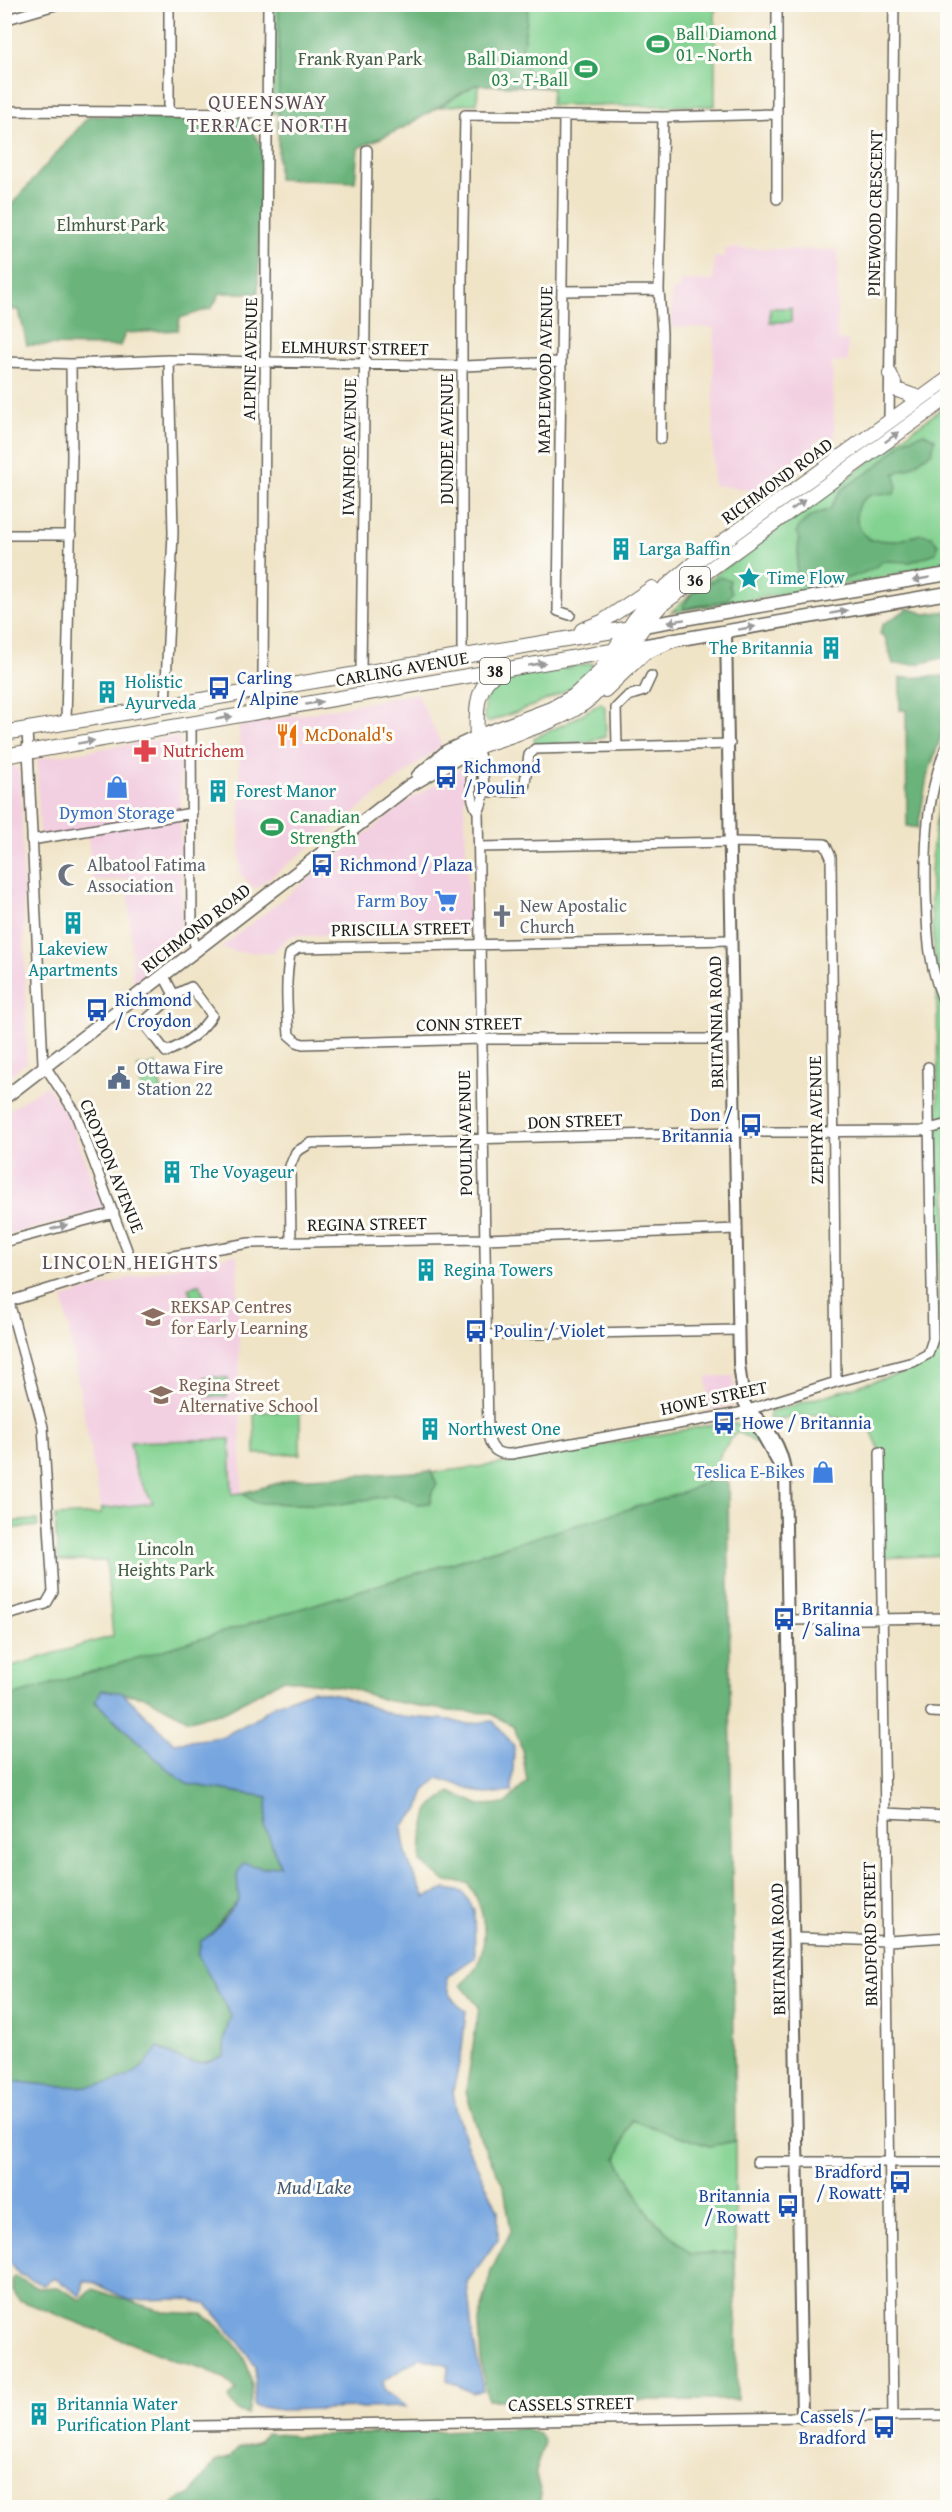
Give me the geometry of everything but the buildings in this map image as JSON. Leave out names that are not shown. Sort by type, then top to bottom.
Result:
[{"type":"main road","points":[[890,374],[897,390],[920,398]]},
{"type":"main road","name":"RICHMOND ROAD","points":[[4,1098],[46,1068],[410,786],[437,759],[567,701],[594,679],[669,599],[747,533],[920,398],[948,379]]},
{"type":"main road","name":"RICHMOND ROAD","points":[[477,742],[564,714],[590,698],[622,649],[628,629],[648,602],[695,562],[747,533],[948,397]]},
{"type":"main road","points":[[528,644],[583,630],[602,622],[695,562]]},
{"type":"main road","name":"CARLING AVENUE","points":[[4,733],[948,574]]},
{"type":"main road","name":"CARLING AVENUE","points":[[4,756],[948,593]]},
{"type":"main road","points":[[590,698],[616,682],[645,652],[671,641]]},
{"type":"main road","points":[[478,700],[486,679],[501,670]]},
{"type":"main road","points":[[448,679],[467,685],[478,700]]},
{"type":"main road","name":"POULIN AVENUE","points":[[477,742],[478,700]]},
{"type":"street","points":[[4,20],[60,4]]},
{"type":"street","points":[[169,112],[170,4]]},
{"type":"street","name":"ALPINE AVENUE","points":[[256,712],[261,690],[267,363],[268,4]]},
{"type":"street","points":[[777,4],[777,199]]},
{"type":"street","name":"PINEWOOD CRESCENT","points":[[889,422],[894,4]]},
{"type":"street","points":[[4,111],[268,114]]},
{"type":"street","points":[[564,116],[663,117],[776,114]]},
{"type":"street","name":"DUNDEE AVENUE","points":[[462,655],[464,366],[462,279],[465,115],[564,116]]},
{"type":"street","name":"MAPLEWOOD AVENUE","points":[[564,116],[558,611],[570,615]]},
{"type":"street","points":[[661,439],[662,333],[659,290],[663,117]]},
{"type":"street","name":"IVANHOE AVENUE","points":[[361,672],[367,150]]},
{"type":"street","points":[[563,291],[659,290]]},
{"type":"street","points":[[165,705],[173,533],[169,360]]},
{"type":"street","name":"ELMHURST STREET","points":[[4,362],[70,364],[169,360],[464,366],[560,362]]},
{"type":"street","points":[[66,722],[70,535],[70,364]]},
{"type":"street","points":[[4,534],[70,535]]},
{"type":"street","name":"BRITANNIA ROAD","points":[[726,632],[730,744],[738,1330],[744,1402],[773,1452],[784,1480],[795,1938],[802,2418]]},
{"type":"street","points":[[616,746],[616,708],[628,696],[644,691],[651,676]]},
{"type":"street","points":[[191,724],[192,936],[197,951]]},
{"type":"street","name":"CROYDON AVENUE","points":[[27,729],[41,1052],[46,1068],[75,1112],[132,1263]]},
{"type":"street","name":"POULIN AVENUE","points":[[477,742],[482,761],[483,792],[483,805],[478,812]]},
{"type":"street","name":"POULIN AVENUE","points":[[477,742],[472,764],[473,804],[478,812],[479,848],[488,1434],[490,1445],[495,1451]]},
{"type":"street","points":[[948,742],[934,781],[925,837],[928,945],[935,980],[948,1010]]},
{"type":"street","points":[[483,792],[524,789],[529,754],[540,748],[730,744]]},
{"type":"street","points":[[31,840],[192,813]]},
{"type":"street","points":[[479,848],[730,842]]},
{"type":"street","name":"ZEPHYR AVENUE","points":[[730,842],[825,844],[831,857],[836,1382]]},
{"type":"street","name":"PRISCILLA STREET","points":[[290,954],[298,948],[731,940]]},
{"type":"street","name":"CONN STREET","points":[[290,954],[287,1015],[289,1035],[297,1042],[733,1039]]},
{"type":"street","points":[[164,976],[174,995]]},
{"type":"street","points":[[191,987],[212,1015],[197,1033],[180,1046],[165,1052],[146,1026],[148,1018],[174,995],[191,987]]},
{"type":"street","points":[[928,1067],[929,1131]]},
{"type":"street","name":"DON STREET","points":[[291,1242],[290,1166],[296,1152],[311,1143],[736,1132],[929,1131],[948,1124]]},
{"type":"street","name":"HOWE STREET","points":[[495,1451],[511,1454],[749,1411],[836,1382],[913,1362],[932,1348],[929,1131]]},
{"type":"street","points":[[4,1242],[114,1213]]},
{"type":"street","name":"REGINA STREET","points":[[7,1302],[132,1263],[249,1243],[485,1239],[737,1228]]},
{"type":"street","points":[[4,1616],[46,1604],[53,1592],[43,1427],[7,1302]]},
{"type":"street","points":[[487,1335],[738,1330]]},
{"type":"street","name":"BRADFORD STREET","points":[[880,1452],[893,2416]]},
{"type":"street","points":[[788,1620],[948,1618]]},
{"type":"street","points":[[931,1712],[948,1713]]},
{"type":"street","points":[[885,1814],[948,1816]]},
{"type":"street","points":[[795,1938],[888,1941],[948,1937]]},
{"type":"street","points":[[757,2162],[948,2162]]},
{"type":"street","name":"CASSELS STREET","points":[[195,2426],[948,2415]]},
{"type":"shaded area","points":[[726,248],[838,250],[837,340],[848,341],[848,362],[832,363],[835,438],[824,438],[815,442],[807,460],[763,492],[713,485],[714,328],[671,327],[672,290],[679,290],[680,280],[713,281],[714,257],[723,258]]},
{"type":"shaded area","points":[[417,693],[442,745],[255,889],[240,874],[239,726]]},
{"type":"shaded area","points":[[175,737],[180,740],[182,945],[133,984],[128,879],[93,881],[88,837],[40,842],[37,759]]},
{"type":"shaded area","points":[[5,764],[17,768],[21,778],[27,1062],[5,1079]]},
{"type":"shaded area","points":[[463,768],[469,928],[467,932],[295,936],[288,938],[272,953],[236,952],[220,948],[409,800]]},
{"type":"shaded area","points":[[46,1085],[68,1114],[104,1211],[5,1235],[4,1114]]},
{"type":"shaded area","name":"Regina Street Alternative School","points":[[237,1254],[242,1493],[101,1509],[63,1298],[142,1274]]},
{"type":"shaded area","points":[[707,1376],[734,1376],[735,1405],[708,1411]]},
{"type":"green space","name":"Frank Ryan Park","points":[[274,5],[715,5],[715,106],[551,105],[552,88],[478,84],[477,103],[359,116],[273,113]]},
{"type":"green space","points":[[279,5],[529,5],[522,54],[528,72],[545,73],[546,86],[475,85],[405,127],[358,148],[355,182],[278,179]]},
{"type":"green space","name":"Elmhurst Park","points":[[89,116],[243,118],[262,147],[258,293],[220,293],[212,308],[180,318],[178,330],[125,333],[120,346],[27,345],[19,310],[5,309],[5,212]]},
{"type":"green space","points":[[770,308],[791,308],[791,322],[770,322]]},
{"type":"green space","points":[[947,405],[947,561],[873,580],[671,612],[700,586]]},
{"type":"green space","points":[[924,433],[935,439],[932,452],[909,468],[895,473],[897,487],[894,494],[876,494],[864,499],[859,505],[856,518],[865,536],[871,540],[897,541],[921,534],[931,536],[938,544],[936,553],[911,562],[883,561],[859,575],[827,583],[807,586],[796,580],[799,537],[796,532],[802,523],[830,509],[841,490],[876,467],[905,440]]},
{"type":"green space","points":[[719,577],[730,580],[729,587],[732,592],[727,600],[684,609],[683,606],[692,593]]},
{"type":"green space","points":[[909,608],[925,614],[947,611],[946,657],[918,664],[893,664],[885,637],[880,634],[882,625]]},
{"type":"green space","points":[[593,663],[588,673],[565,691],[488,722],[484,718],[486,686],[498,680]]},
{"type":"green space","points":[[947,676],[947,719],[927,777],[918,828],[907,826],[906,710],[900,710],[900,678]]},
{"type":"green space","points":[[601,703],[605,707],[606,736],[590,742],[536,746],[534,738],[569,722]]},
{"type":"green space","points":[[947,775],[947,1555],[882,1558],[880,1452],[870,1427],[826,1414],[769,1420],[770,1412],[914,1369],[939,1351],[937,969],[932,920],[931,871],[936,822]]},
{"type":"green space","points":[[947,805],[947,954],[943,923],[940,854],[943,816]]},
{"type":"green space","points":[[156,1064],[162,1093],[143,1097],[138,1067]]},
{"type":"green space","points":[[200,1284],[205,1299],[194,1302],[188,1288]]},
{"type":"green space","points":[[205,1377],[228,1378],[227,1397],[204,1396]]},
{"type":"green space","points":[[300,1411],[300,1454],[255,1454],[254,1412]]},
{"type":"green space","name":"Lincoln Heights Park","points":[[721,1423],[744,1425],[758,1436],[768,1450],[737,1431],[722,1451],[702,1496],[5,1705],[5,1668],[113,1636],[106,1561],[58,1561],[55,1516],[100,1514],[101,1509],[153,1503],[136,1473],[130,1442],[230,1439],[232,1494],[340,1485],[507,1463]]},
{"type":"green space","points":[[431,1471],[437,1485],[432,1492],[430,1503],[417,1504],[394,1495],[335,1505],[256,1503],[242,1493],[293,1479]]},
{"type":"green space","points":[[721,1474],[728,1484],[735,2141],[709,2146],[631,2120],[617,2159],[649,2215],[691,2254],[735,2252],[737,2400],[488,2400],[481,2365],[479,2321],[491,2271],[511,2231],[504,2187],[480,2138],[466,2091],[479,2007],[461,1985],[473,1972],[480,1957],[484,1924],[478,1902],[468,1883],[445,1881],[421,1862],[422,1838],[429,1808],[450,1792],[480,1805],[505,1804],[527,1781],[522,1750],[514,1726],[489,1713],[450,1711],[384,1700],[350,1688],[284,1679],[224,1712],[189,1720],[146,1697],[102,1690],[95,1702],[167,1769],[187,1784],[268,1797],[265,1827],[280,1865],[237,1875],[239,1900],[224,1916],[198,1955],[232,2017],[225,2036],[224,2055],[215,2060],[198,2063],[175,2057],[158,2048],[143,2067],[109,2083],[92,2086],[56,2086],[5,2080],[5,1698],[685,1492]]},
{"type":"green space","points":[[37,1520],[38,1526],[5,1529],[5,1522]]},
{"type":"green space","points":[[631,2120],[709,2146],[735,2141],[735,2252],[691,2254],[649,2215],[617,2159]]},
{"type":"green space","points":[[15,2276],[37,2288],[58,2287],[81,2300],[93,2289],[164,2312],[202,2314],[229,2337],[243,2357],[251,2379],[252,2397],[248,2414],[238,2411],[229,2398],[236,2390],[224,2379],[210,2371],[179,2362],[19,2300],[13,2291],[11,2280]]},
{"type":"green space","points":[[524,2428],[539,2433],[544,2442],[535,2472],[541,2493],[539,2507],[474,2507],[435,2501],[373,2508],[170,2508],[181,2497],[192,2493],[215,2462],[229,2458],[238,2448],[259,2441],[266,2433],[298,2436]]},
{"type":"water","name":"Mud Lake","points":[[102,1690],[123,1693],[174,1743],[222,1737],[252,1721],[274,1705],[312,1690],[340,1695],[395,1716],[450,1720],[465,1724],[493,1721],[514,1746],[512,1792],[485,1794],[438,1778],[425,1790],[419,1809],[402,1826],[409,1863],[425,1897],[446,1889],[463,1892],[474,1910],[475,1957],[447,1977],[452,1997],[466,2011],[462,2050],[453,2091],[456,2108],[466,2143],[498,2210],[498,2239],[467,2282],[472,2331],[483,2390],[472,2393],[447,2380],[448,2365],[420,2358],[383,2381],[385,2391],[406,2407],[281,2410],[254,2406],[256,2367],[207,2304],[186,2299],[129,2300],[94,2283],[84,2281],[81,2296],[54,2278],[43,2285],[19,2274],[5,2257],[5,2080],[56,2086],[92,2086],[126,2077],[140,2069],[158,2047],[175,2057],[198,2063],[215,2060],[224,2055],[225,2036],[231,2016],[198,1955],[201,1941],[211,1935],[239,1900],[237,1875],[243,1863],[263,1868],[280,1865],[265,1827],[268,1797],[187,1784],[167,1769],[95,1701]]},
{"type":"place","name":"Ball Diamond 01 - North","points":[[658,44]]},
{"type":"place","name":"Ball Diamond 03 - T-Ball","points":[[586,69]]},
{"type":"place","name":"Larga Baffin","points":[[621,549]]},
{"type":"place","name":"Time Flow","points":[[749,578]]},
{"type":"place","name":"The Britannia","points":[[831,648]]},
{"type":"place","name":"Carling / Alpine","points":[[219,688]]},
{"type":"place","name":"Holistic Ayurveda","points":[[107,692]]},
{"type":"place","name":"McDonald's","points":[[287,735]]},
{"type":"place","name":"Nutrichem","points":[[145,751]]},
{"type":"place","name":"Richmond / Poulin","points":[[446,777]]},
{"type":"place","name":"Dymon Storage","points":[[117,787]]},
{"type":"place","name":"Forest Manor","points":[[218,791]]},
{"type":"place","name":"Canadian Strength","points":[[272,827]]},
{"type":"place","name":"Richmond / Plaza","points":[[322,865]]},
{"type":"place","name":"Albatool Fatima Association","points":[[69,875]]},
{"type":"place","name":"Farm Boy","points":[[446,901]]},
{"type":"place","name":"New Apostalic Church","points":[[502,916]]},
{"type":"place","name":"Lakeview Apartments","points":[[73,923]]},
{"type":"place","name":"Richmond / Croydon","points":[[97,1010]]},
{"type":"place","name":"Ottawa Fire Station 22","points":[[119,1078]]},
{"type":"place","name":"Don / Britannia","points":[[751,1125]]},
{"type":"place","name":"The Voyageur","points":[[172,1172]]},
{"type":"place","name":"Regina Towers","points":[[426,1270]]},
{"type":"place","name":"REKSAP Centres for Early Learning","points":[[153,1317]]},
{"type":"place","name":"Poulin / Violet","points":[[476,1331]]},
{"type":"place","name":"Regina Street Alternative School","points":[[161,1395]]},
{"type":"place","name":"Howe / Britannia","points":[[724,1423]]},
{"type":"place","name":"Northwest One","points":[[430,1429]]},
{"type":"place","name":"Teslica E-Bikes","points":[[823,1472]]},
{"type":"place","name":"Britannia / Salina","points":[[784,1619]]},
{"type":"place","name":"Bradford / Rowatt","points":[[900,2182]]},
{"type":"place","name":"Britannia / Rowatt","points":[[788,2206]]},
{"type":"place","name":"Britannia Water Purification Plant","points":[[39,2414]]},
{"type":"place","name":"Cassels / Bradford","points":[[884,2427]]},
{"type":"district","name":"QUEENSWAY TERRACE NORTH","points":[[268,114]]},
{"type":"district","name":"LINCOLN HEIGHTS","points":[[131,1262]]}]
